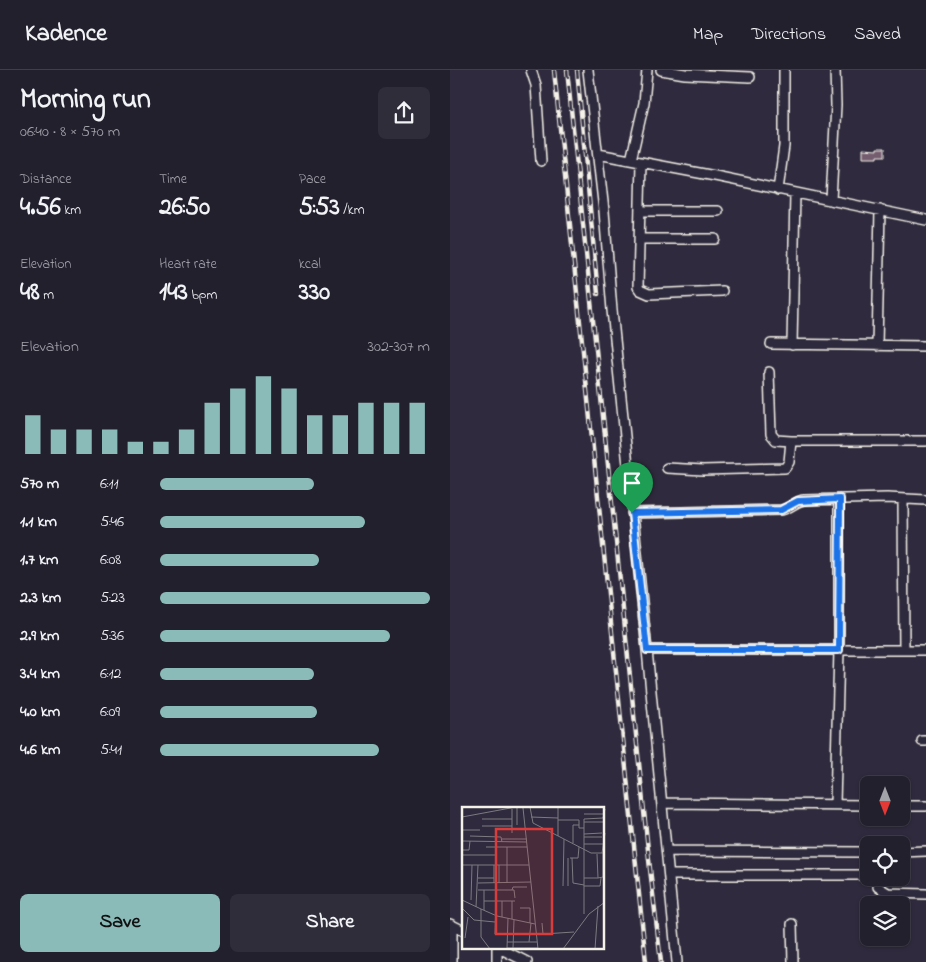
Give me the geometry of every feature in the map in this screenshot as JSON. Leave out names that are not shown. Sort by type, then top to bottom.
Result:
[{"type":"street","points":[[531,70],[536,85],[541,161]]},
{"type":"street","points":[[588,70],[670,875],[677,962]]},
{"type":"street","points":[[631,160],[644,103],[647,70]]},
{"type":"street","points":[[661,70],[685,74],[750,77]]},
{"type":"street","points":[[778,190],[784,146],[784,70]]},
{"type":"street","points":[[831,200],[836,105],[835,70]]},
{"type":"street","points":[[598,154],[926,220]]},
{"type":"street","points":[[641,162],[638,287],[642,292],[649,294],[722,291]]},
{"type":"street","points":[[792,345],[795,193]]},
{"type":"street","points":[[877,346],[880,210]]},
{"type":"street","points":[[641,211],[718,211]]},
{"type":"street","points":[[640,239],[715,239]]},
{"type":"street","points":[[771,344],[926,346]]},
{"type":"street","points":[[769,372],[771,434],[776,440],[926,441]]},
{"type":"street","points":[[667,468],[703,470],[781,469],[785,468],[789,462],[791,441]]},
{"type":"street","points":[[632,513],[781,510],[798,501],[840,499],[926,500]]},
{"type":"street","points":[[835,804],[840,499]]},
{"type":"street","points":[[903,499],[904,650]]},
{"type":"street","points":[[647,650],[926,650]]},
{"type":"street","points":[[662,803],[860,805]]},
{"type":"street","points":[[910,806],[926,806]]},
{"type":"street","points":[[667,851],[860,852]]},
{"type":"street","points":[[910,852],[926,851]]},
{"type":"street","points":[[670,875],[860,875]]},
{"type":"street","points":[[878,886],[888,893],[926,894]]},
{"type":"street","points":[[792,924],[792,962]]},
{"type":"street","points":[[451,925],[452,962]]},
{"type":"street","points":[[502,950],[527,962]]},
{"type":"building","points":[[877,148],[885,148],[885,156],[863,158],[863,149],[877,150]]},
{"type":"railway","points":[[554,70],[646,962]]},
{"type":"railway","points":[[567,70],[661,962]]},
{"type":"railway","points":[[577,70],[598,294]]},
{"type":"route","points":[[840,499],[838,569],[839,650],[647,650],[632,513],[784,510],[798,501],[840,499]]}]
